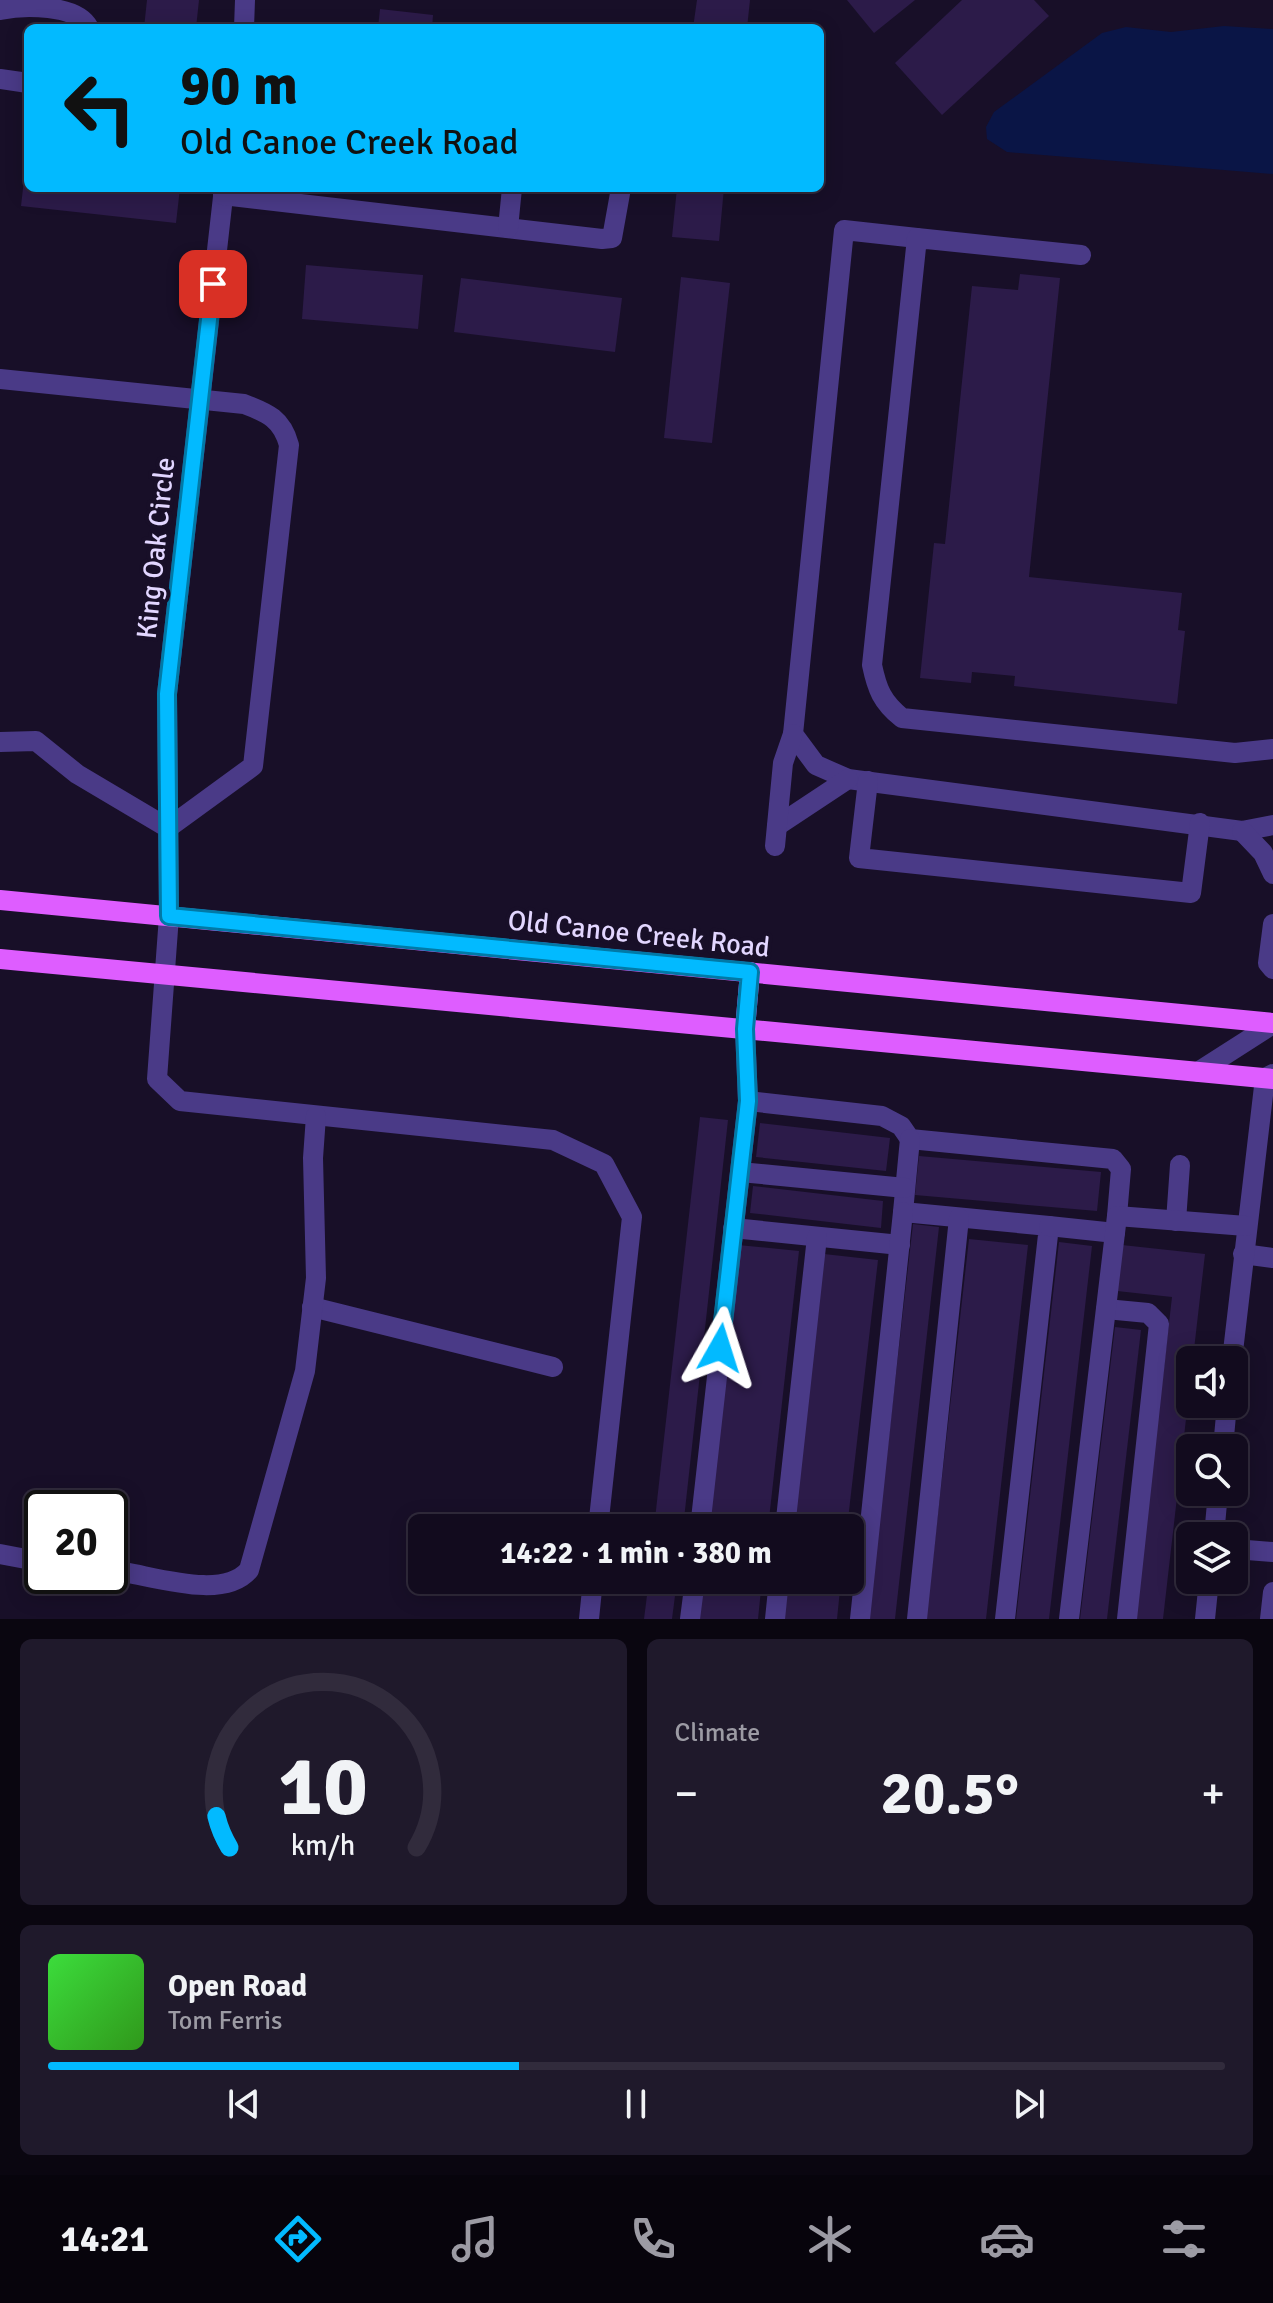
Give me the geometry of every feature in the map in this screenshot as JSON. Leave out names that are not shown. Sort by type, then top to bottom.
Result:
[{"type":"main road","name":"Old Canoe Creek Road","points":[[0,900],[1273,1023]]},
{"type":"main road","points":[[0,959],[1270,1077]]},
{"type":"main road","points":[[745,1029],[750,972]]},
{"type":"street","points":[[244,24],[245,0]]},
{"type":"street","points":[[0,10],[15,7],[73,13],[85,24]]},
{"type":"street","points":[[0,79],[24,82]]},
{"type":"street","points":[[223,192],[612,238],[620,192]]},
{"type":"street","name":"King Oak Circle","points":[[223,192],[167,694],[169,916],[162,973],[157,1079],[180,1101],[553,1140],[604,1164],[632,1217],[600,1514]]},
{"type":"street","points":[[508,228],[512,192]]},
{"type":"street","points":[[858,780],[776,836],[783,763],[793,734],[844,230],[1081,255]]},
{"type":"street","points":[[917,238],[872,665],[877,688],[885,704],[902,718],[1235,753],[1273,749]]},
{"type":"street","points":[[0,379],[200,402],[244,404],[271,415],[284,427],[289,445],[253,766],[168,828],[77,774],[36,741],[0,742]]},
{"type":"street","points":[[793,734],[816,765],[858,780],[1200,823],[1242,831],[1273,825]]},
{"type":"street","points":[[858,780],[859,858],[1191,893],[1200,823]]},
{"type":"street","points":[[1242,831],[1263,853],[1273,874]]},
{"type":"street","points":[[1273,924],[1268,963],[1273,969]]},
{"type":"street","points":[[1198,1072],[1273,1023]]},
{"type":"street","points":[[702,1514],[740,1172],[753,1107],[745,1029]]},
{"type":"street","points":[[1233,1346],[1246,1226],[1270,1077]]},
{"type":"street","points":[[753,1107],[882,1116],[901,1126],[910,1139],[860,1619]]},
{"type":"street","points":[[128,1573],[213,1586],[240,1581],[249,1570],[305,1371],[316,1278],[313,1158],[316,1116]]},
{"type":"street","points":[[910,1139],[1113,1159],[1121,1169],[1069,1619]]},
{"type":"street","points":[[1176,1221],[1180,1165]]},
{"type":"street","points":[[740,1172],[905,1188]]},
{"type":"street","points":[[903,1212],[1049,1226],[1176,1221],[1246,1226]]},
{"type":"street","points":[[917,1619],[959,1218]]},
{"type":"street","points":[[1005,1619],[1049,1226]]},
{"type":"street","points":[[733,1228],[900,1245]]},
{"type":"street","points":[[787,1514],[817,1237]]},
{"type":"street","points":[[1243,1254],[1273,1258]]},
{"type":"street","points":[[312,1307],[553,1367]]},
{"type":"street","points":[[1106,1309],[1148,1313],[1159,1324],[1127,1619]]},
{"type":"street","points":[[1248,1550],[1273,1552]]},
{"type":"street","points":[[0,1554],[24,1559]]},
{"type":"street","points":[[1270,1619],[1273,1592]]},
{"type":"street","points":[[589,1619],[592,1594]]},
{"type":"street","points":[[690,1619],[693,1594]]},
{"type":"street","points":[[775,1619],[778,1594]]},
{"type":"street","points":[[1205,1619],[1208,1594]]},
{"type":"shaded area","points":[[1224,26],[1273,29],[1273,174],[1007,152],[987,139],[986,127],[994,112],[1102,33],[1126,27],[1171,32]]},
{"type":"building","points":[[147,0],[199,0],[196,24],[144,24]]},
{"type":"building","points":[[697,0],[750,0],[747,24],[694,24]]},
{"type":"building","points":[[847,0],[915,0],[874,33]]},
{"type":"building","points":[[962,0],[1034,0],[1049,16],[942,115],[895,63]]},
{"type":"building","points":[[380,9],[433,15],[432,24],[378,24]]},
{"type":"building","points":[[24,180],[24,192],[180,192],[176,223],[21,206]]},
{"type":"building","points":[[677,192],[724,192],[719,241],[672,237]]},
{"type":"building","points":[[306,265],[423,275],[418,329],[302,319]]},
{"type":"building","points":[[1020,274],[1060,278],[1029,577],[1182,593],[1178,630],[1185,631],[1177,704],[1014,686],[1015,676],[972,672],[971,683],[920,678],[934,543],[945,544],[972,286],[1018,290]]},
{"type":"building","points":[[681,277],[730,283],[712,443],[664,438]]},
{"type":"building","points":[[461,278],[622,298],[615,352],[454,332]]},
{"type":"building","points":[[700,1117],[728,1120],[685,1514],[656,1514]]},
{"type":"building","points":[[760,1123],[890,1138],[886,1171],[756,1157]]},
{"type":"building","points":[[919,1156],[1101,1172],[1097,1211],[915,1195]]},
{"type":"building","points":[[753,1186],[883,1201],[881,1228],[750,1213]]},
{"type":"building","points":[[913,1224],[939,1227],[895,1619],[868,1619]]},
{"type":"building","points":[[969,1239],[1028,1245],[986,1619],[926,1619]]},
{"type":"building","points":[[1059,1242],[1092,1246],[1049,1619],[1016,1619]]},
{"type":"building","points":[[738,1245],[799,1251],[770,1514],[709,1514]]},
{"type":"building","points":[[1122,1245],[1205,1254],[1194,1346],[1176,1346],[1176,1418],[1186,1418],[1184,1434],[1176,1434],[1176,1506],[1163,1619],[1135,1619],[1172,1297],[1117,1291]]},
{"type":"building","points":[[824,1254],[878,1260],[849,1514],[795,1514]]},
{"type":"building","points":[[1115,1327],[1141,1330],[1107,1619],[1080,1619]]},
{"type":"building","points":[[647,1594],[675,1594],[672,1619],[644,1619]]},
{"type":"building","points":[[700,1594],[761,1594],[758,1619],[697,1619]]},
{"type":"building","points":[[785,1594],[840,1594],[837,1619],[782,1619]]},
{"type":"route","points":[[213,284],[167,694],[169,916],[750,972],[745,1029],[748,1101],[720,1348]]}]
